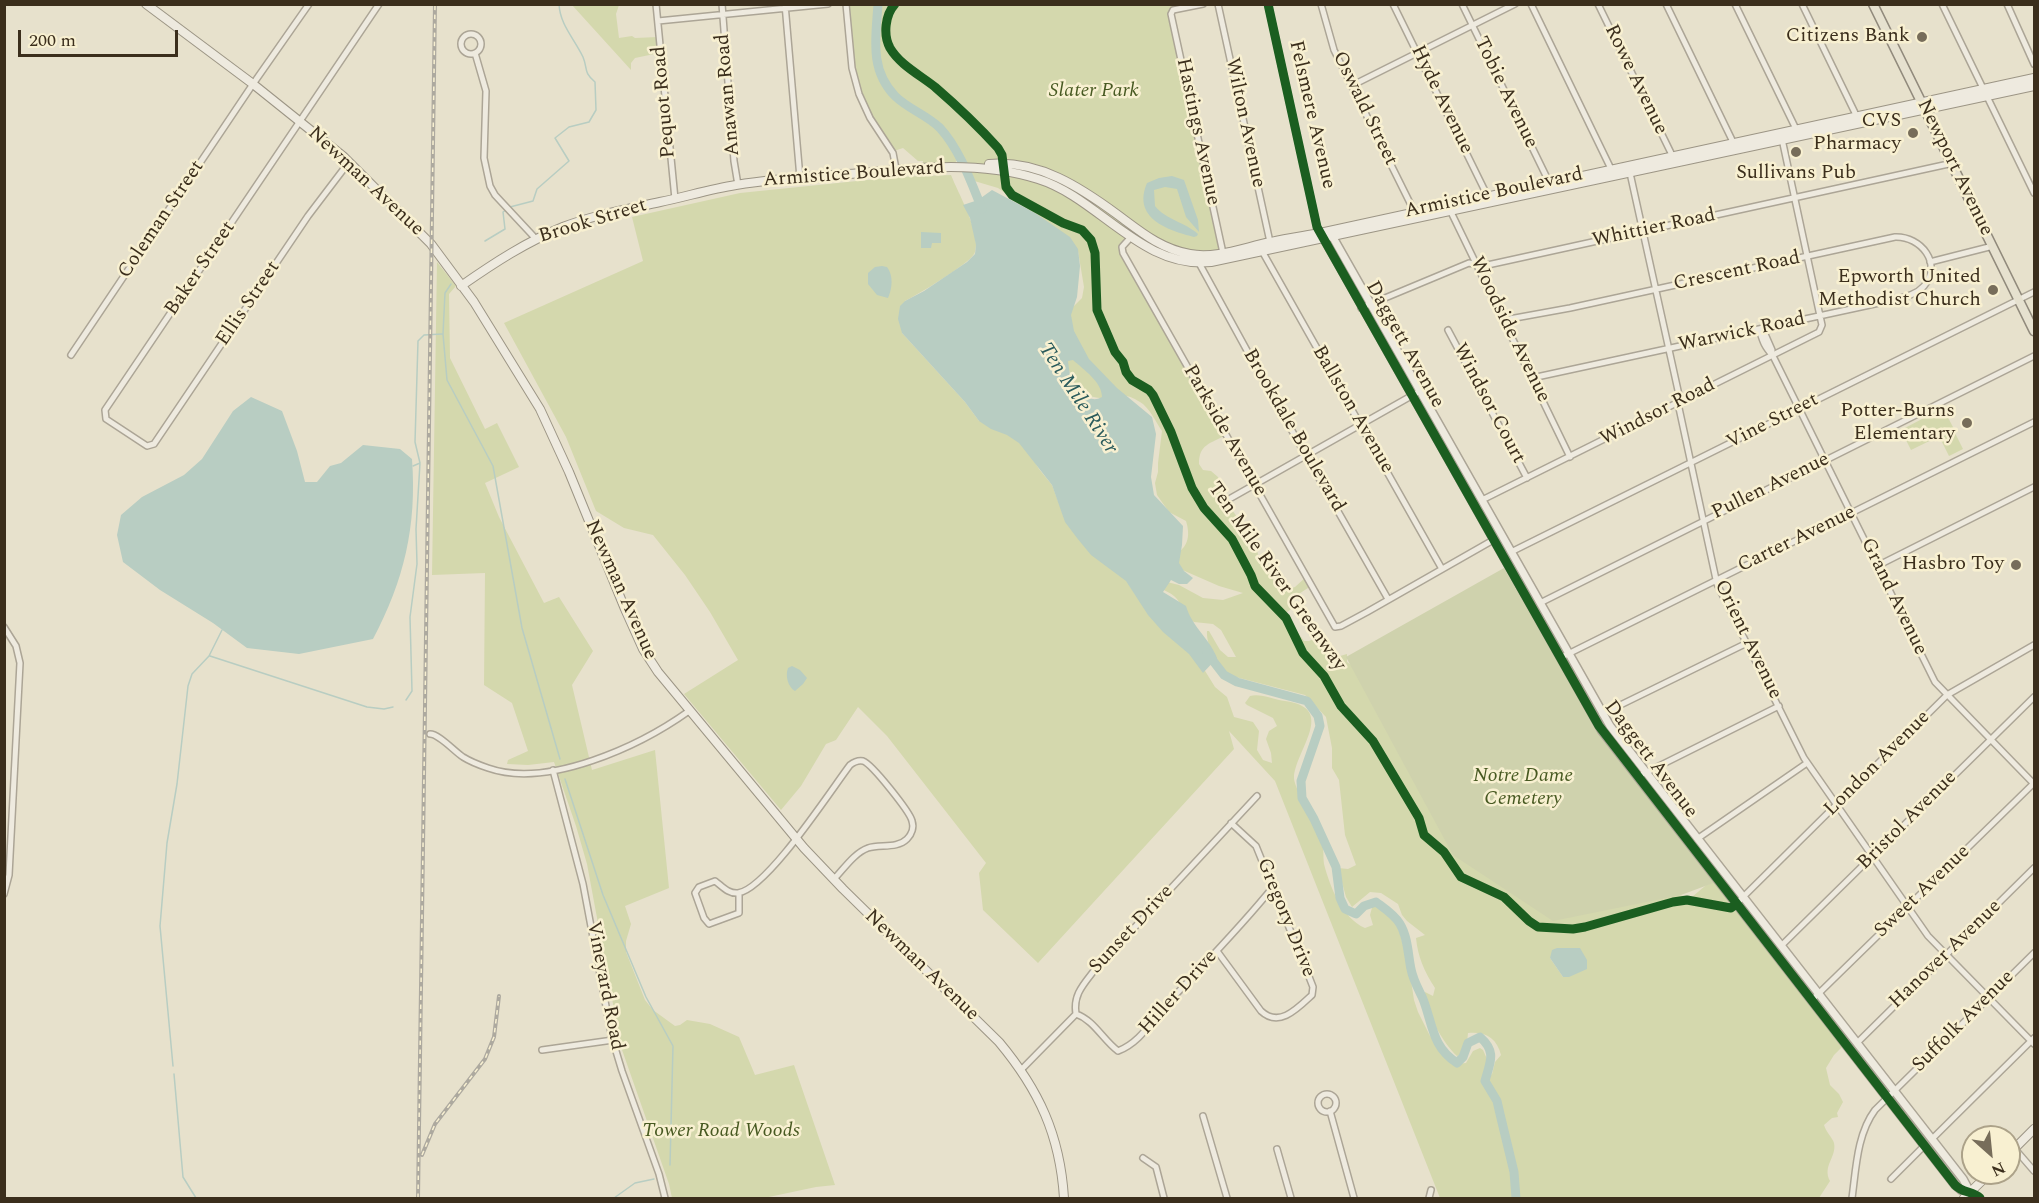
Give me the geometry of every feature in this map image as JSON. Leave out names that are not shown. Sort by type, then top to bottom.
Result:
[{"type":"main road","name":"Newman Avenue","points":[[146,4],[253,84],[349,162],[431,244],[503,347],[540,409],[569,472],[643,649],[658,672],[688,711],[796,838],[834,879],[999,1042],[1021,1070],[1046,1114],[1057,1145],[1063,1173],[1064,1198]]},
{"type":"main road","name":"Newport Avenue","points":[[1873,4],[1994,246],[2034,332]]},
{"type":"main road","name":"Armistice Boulevard","points":[[1984,93],[2034,78]]},
{"type":"main road","name":"Armistice Boulevard","points":[[737,185],[896,169],[973,167],[996,164],[1025,166],[1060,178],[1085,192],[1147,238],[1166,247],[1194,255],[1223,253],[1270,242],[1326,234],[1613,173],[1672,155],[1796,129],[1858,119],[1984,93],[2034,86]]},
{"type":"main road","name":"Armistice Boulevard","points":[[973,167],[1015,173],[1054,185],[1083,201],[1131,237],[1156,252],[1183,261],[1199,263],[1221,261],[1262,252],[1414,211],[1449,208],[1487,195],[1550,182],[1613,173],[1630,173],[1782,139],[1858,119]]},
{"type":"main road","name":"Brook Street","points":[[461,285],[510,253],[566,226],[737,185]]},
{"type":"main road","points":[[2021,1143],[2034,1129]]},
{"type":"street","name":"Coleman Street","points":[[71,355],[309,4]]},
{"type":"street","name":"Baker Street","points":[[150,446],[111,423],[104,416],[105,410],[379,4]]},
{"type":"street","name":"Pequot Road","points":[[656,4],[675,199]]},
{"type":"street","name":"Anawan Road","points":[[722,4],[737,185]]},
{"type":"street","points":[[658,21],[785,6],[828,4]]},
{"type":"street","points":[[846,4],[850,55],[855,80],[870,118],[893,153],[896,169]]},
{"type":"street","name":"Hastings Avenue","points":[[1203,4],[1172,11],[1223,253]]},
{"type":"street","name":"Wilton Avenue","points":[[1218,4],[1270,242]]},
{"type":"street","name":"Felsmere Avenue","points":[[1268,4],[1317,227],[1326,234]]},
{"type":"street","name":"Oswald Street","points":[[1321,4],[1334,50],[1414,211]]},
{"type":"street","name":"Hyde Avenue","points":[[1394,4],[1487,195]]},
{"type":"street","name":"Tobie Avenue","points":[[1462,4],[1550,182]]},
{"type":"street","points":[[1351,86],[1515,4]]},
{"type":"street","points":[[1531,4],[1613,173]]},
{"type":"street","name":"Rowe Avenue","points":[[1598,4],[1672,155]]},
{"type":"street","points":[[1666,4],[1733,142]]},
{"type":"street","points":[[1735,4],[1796,129]]},
{"type":"street","points":[[1802,4],[1858,119]]},
{"type":"street","points":[[1942,4],[2034,193]]},
{"type":"street","points":[[2007,4],[2034,64]]},
{"type":"street","points":[[785,6],[800,178]]},
{"type":"street","points":[[475,53],[486,92],[485,167],[490,186],[536,239]]},
{"type":"street","points":[[1782,139],[1820,316]]},
{"type":"street","name":"Ellis Street","points":[[150,446],[158,440],[308,216],[349,162]]},
{"type":"street","name":"Whittier Road","points":[[1361,308],[1469,263],[1483,266],[1953,164]]},
{"type":"street","name":"Orient Avenue","points":[[1630,173],[1716,580],[1807,764],[1928,936],[2033,1041]]},
{"type":"street","name":"Woodside Avenue","points":[[1449,208],[1570,457]]},
{"type":"street","name":"Daggett Avenue","points":[[1326,234],[1420,391],[1602,714],[1963,1179],[1967,1195]]},
{"type":"street","name":"Daggett Avenue","points":[[1326,234],[1361,308],[1602,731],[1958,1188],[1967,1195],[1980,1198]]},
{"type":"street","name":"Parkside Avenue","points":[[1131,237],[1122,246],[1123,253],[1335,627],[1341,626],[1388,599]]},
{"type":"street","name":"Crescent Road","points":[[1504,320],[1902,237],[1918,243],[1930,262]]},
{"type":"street","points":[[1930,262],[1994,246]]},
{"type":"street","name":"Ballston Avenue","points":[[1262,252],[1442,569]]},
{"type":"street","name":"Warwick Road","points":[[1532,378],[1668,348],[1760,331],[1914,294],[1924,286],[1928,279],[1930,262]]},
{"type":"street","name":"Brookdale Boulevard","points":[[1199,263],[1388,599]]},
{"type":"street","name":"Vine Street","points":[[1511,552],[2034,292]]},
{"type":"street","name":"Windsor Road","points":[[1482,500],[1819,332],[1822,325],[1820,316]]},
{"type":"street","name":"Windsor Court","points":[[1448,330],[1527,478]]},
{"type":"street","name":"Grand Avenue","points":[[1760,331],[1765,334],[1772,354],[1935,682],[2034,783]]},
{"type":"street","name":"Pullen Avenue","points":[[1540,603],[2034,356]]},
{"type":"street","points":[[1231,498],[1420,391]]},
{"type":"street","name":"Carter Avenue","points":[[1560,658],[2034,422]]},
{"type":"street","points":[[1877,566],[2034,487]]},
{"type":"street","points":[[1388,599],[1501,535]]},
{"type":"street","points":[[4,627],[15,642],[20,663],[9,875],[4,894]]},
{"type":"street","points":[[1602,714],[1747,643]]},
{"type":"street","name":"London Avenue","points":[[1736,904],[1947,695],[2034,645]]},
{"type":"street","name":"Bristol Avenue","points":[[1781,946],[2034,697]]},
{"type":"street","points":[[1637,777],[1779,706]]},
{"type":"street","points":[[430,734],[435,734],[463,757],[499,772],[522,774],[552,770],[596,758],[640,740],[669,725],[688,711]]},
{"type":"street","points":[[739,893],[739,913],[709,924],[704,918],[695,893],[699,887],[715,881],[732,893],[739,893],[756,883],[818,812],[850,765],[856,761],[863,761],[870,764],[880,776],[912,820],[912,831],[907,839],[894,845],[866,849],[834,879]]},
{"type":"street","points":[[1697,839],[1807,764]]},
{"type":"street","name":"Vineyard Road","points":[[552,770],[583,884],[613,1040],[659,1174],[665,1198]]},
{"type":"street","name":"Sweet Avenue","points":[[1812,1000],[2034,783]]},
{"type":"street","name":"Sunset Drive","points":[[1076,1014],[1078,990],[1257,796]]},
{"type":"street","name":"Gregory Drive","points":[[1217,951],[1268,1018],[1278,1019],[1287,1015],[1312,995],[1313,987],[1256,846],[1231,823]]},
{"type":"street","name":"Hanover Avenue","points":[[1857,1042],[2034,868]]},
{"type":"street","name":"Hiller Drive","points":[[1076,1014],[1085,1017],[1107,1043],[1118,1051],[1129,1047],[1139,1039],[1273,887]]},
{"type":"street","name":"Suffolk Avenue","points":[[1852,1198],[1864,1129],[1875,1110],[2034,953]]},
{"type":"street","points":[[1021,1070],[1076,1014]]},
{"type":"street","points":[[542,1050],[613,1040]]},
{"type":"street","points":[[1932,1139],[2033,1041]]},
{"type":"street","points":[[1330,1111],[1354,1198]]},
{"type":"street","points":[[1203,1116],[1227,1198]]},
{"type":"street","points":[[1891,1179],[1925,1145]]},
{"type":"street","points":[[1277,1149],[1291,1198]]},
{"type":"street","points":[[1143,1158],[1156,1167],[1164,1198]]},
{"type":"street","points":[[2021,1160],[2034,1171]]},
{"type":"street","points":[[1429,1198],[1431,1190]]},
{"type":"green space","points":[[572,5],[619,5],[616,14],[619,38],[658,37],[659,53],[635,58],[631,63],[631,70]]},
{"type":"green space","name":"Slater Park","points":[[846,5],[1196,5],[1170,11],[1189,109],[1221,250],[1189,250],[1140,229],[1130,237],[1122,250],[1226,435],[1203,448],[1199,464],[1203,470],[1211,471],[1218,477],[1232,510],[1241,522],[1243,531],[1248,534],[1250,543],[1256,548],[1260,560],[1276,585],[1284,591],[1295,587],[1306,577],[1311,586],[1291,599],[1291,609],[1286,613],[1288,623],[1304,641],[1325,634],[1332,649],[1340,656],[1347,654],[1347,662],[1671,894],[1692,897],[1717,879],[1845,1044],[1826,1068],[1830,1085],[1843,1102],[1837,1113],[1838,1117],[1832,1118],[1824,1125],[1834,1143],[1834,1153],[1828,1171],[1830,1181],[1819,1198],[1440,1198],[1275,781],[1229,731],[1234,749],[1038,963],[983,910],[979,873],[986,863],[887,736],[858,707],[836,740],[826,744],[801,786],[781,810],[684,694],[738,660],[685,575],[653,535],[624,528],[596,511],[566,437],[504,323],[643,261],[632,217],[740,193],[896,177],[951,175],[973,228],[975,253],[953,272],[905,301],[902,333],[965,402],[979,421],[1005,412],[1039,469],[1052,485],[1058,501],[1107,548],[1135,594],[1202,666],[1215,687],[1227,697],[1234,717],[1253,722],[1259,731],[1257,750],[1263,760],[1272,763],[1266,739],[1269,731],[1277,726],[1273,718],[1245,703],[1250,696],[1263,696],[1301,705],[1309,712],[1310,732],[1296,767],[1294,780],[1320,836],[1324,864],[1338,901],[1350,917],[1365,928],[1373,925],[1370,915],[1373,904],[1382,906],[1397,923],[1418,1012],[1430,1036],[1438,1041],[1449,1061],[1456,1064],[1466,1063],[1473,1051],[1480,1048],[1487,1059],[1484,1071],[1487,1078],[1492,1074],[1495,1062],[1501,1055],[1497,1044],[1480,1033],[1468,1033],[1466,1052],[1457,1056],[1447,1044],[1422,999],[1425,992],[1433,996],[1435,988],[1418,951],[1416,938],[1425,935],[1407,921],[1398,904],[1381,893],[1370,892],[1352,907],[1346,897],[1338,868],[1348,869],[1356,865],[1345,835],[1339,780],[1332,768],[1332,748],[1326,717],[1305,695],[1228,675],[1213,654],[1207,636],[1207,631],[1209,631],[1220,650],[1228,657],[1236,657],[1221,630],[1213,624],[1194,622],[1182,615],[1177,598],[1152,585],[1167,582],[1179,585],[1203,598],[1223,600],[1243,593],[1219,586],[1171,565],[1188,539],[1188,530],[1186,521],[1169,512],[1157,495],[1155,483],[1162,431],[1149,411],[1143,404],[1129,396],[1100,398],[1087,394],[1078,387],[1072,377],[1066,352],[1066,314],[1082,298],[1084,287],[1078,251],[1069,237],[1050,228],[998,188],[971,180],[966,173],[966,161],[956,161],[954,167],[923,167],[923,161],[918,161],[903,148],[894,151],[879,134],[855,81]],"holes":[[[1580,948],[1563,977],[1550,958]]]},
{"type":"green space","name":"Tower Road Woods","points":[[437,262],[456,286],[449,294],[450,358],[485,429],[497,423],[519,467],[485,483],[499,517],[544,603],[559,597],[593,651],[572,685],[592,770],[655,750],[669,888],[625,906],[631,924],[626,941],[626,952],[645,1000],[653,1010],[675,1026],[687,1020],[710,1024],[739,1037],[755,1075],[794,1065],[835,1185],[764,1198],[672,1198],[621,1047],[587,864],[554,762],[528,765],[507,764],[508,760],[528,751],[512,703],[484,685],[485,573],[432,575]]},
{"type":"green space","points":[[1943,408],[1954,429],[1911,450],[1901,430]]},
{"type":"green space","points":[[1954,431],[1963,449],[1949,456],[1940,438]]},
{"type":"green space","name":"Notre Dame Cemetery","points":[[1504,568],[1602,739],[1716,882],[1681,895],[1553,921],[1453,855],[1346,657]]},
{"type":"water","points":[[1172,176],[1184,180],[1198,220],[1199,232],[1186,217],[1177,189],[1165,187],[1154,190],[1155,206],[1165,215],[1193,230],[1198,234],[1197,236],[1173,231],[1163,226],[1148,214],[1144,205],[1147,183]]},
{"type":"water","points":[[992,190],[1035,213],[1070,237],[1078,249],[1080,266],[1077,297],[1071,315],[1074,331],[1089,359],[1117,388],[1152,417],[1156,434],[1151,477],[1154,495],[1183,526],[1179,563],[1184,571],[1193,578],[1187,584],[1179,584],[1171,580],[1163,592],[1186,606],[1192,620],[1214,651],[1217,658],[1203,673],[1189,654],[1163,632],[1148,615],[1126,581],[1091,555],[1077,538],[1065,522],[1052,485],[1019,443],[979,421],[965,402],[902,333],[898,319],[900,306],[967,262],[975,254],[976,245],[970,218],[963,205],[978,200]],"holes":[[[1073,360],[1096,381],[1102,397],[1091,399],[1078,391],[1071,378],[1068,361]]]},
{"type":"water","points":[[921,232],[941,233],[941,243],[932,243],[931,248],[921,248]]},
{"type":"water","points":[[875,267],[887,267],[891,278],[888,298],[877,295],[868,284],[868,273]]},
{"type":"water","points":[[251,397],[282,411],[297,451],[305,482],[317,482],[330,466],[341,463],[363,445],[400,449],[412,459],[412,507],[406,552],[393,596],[373,639],[299,654],[247,648],[213,623],[160,590],[123,562],[117,535],[121,515],[142,497],[184,475],[202,459],[233,411]]},
{"type":"water","points":[[792,666],[800,670],[807,678],[795,691],[787,678],[788,668]]},
{"type":"water","points":[[1580,948],[1587,960],[1587,969],[1569,977],[1563,977],[1550,958],[1552,950]]},
{"type":"waterway","points":[[510,207],[533,201],[537,189],[569,161],[555,138],[569,127],[589,122],[596,110],[595,82],[587,73],[583,57],[565,25],[559,4]]},
{"type":"waterway","name":"Ten Mile River","points":[[878,4],[876,52],[881,75],[895,96],[935,123],[947,137],[964,167],[982,209]]},
{"type":"waterway","points":[[485,241],[505,229],[503,212],[506,210]]},
{"type":"waterway","points":[[451,284],[445,293],[443,334],[447,380],[493,466],[522,628],[560,759]]},
{"type":"waterway","points":[[406,700],[412,691],[410,617],[417,564],[416,529],[420,463],[415,442],[418,341],[424,335],[442,334]]},
{"type":"waterway","points":[[413,466],[420,463]]},
{"type":"waterway","points":[[173,1066],[160,926],[167,843],[177,784],[188,686],[192,674],[209,656],[222,630]]},
{"type":"waterway","name":"Ten Mile River","points":[[1207,653],[1224,675],[1237,682],[1307,701],[1318,716],[1320,726],[1301,781],[1302,798],[1336,867],[1340,898],[1345,909],[1356,914],[1364,906],[1376,902],[1398,921],[1405,935],[1413,977],[1423,999],[1434,1035],[1449,1057],[1457,1063],[1463,1057],[1468,1043],[1480,1037],[1489,1048],[1491,1058],[1485,1081],[1497,1101],[1514,1172],[1516,1198]]},
{"type":"waterway","points":[[210,656],[367,707],[384,709],[393,707]]},
{"type":"waterway","points":[[565,779],[603,895],[646,997],[673,1046],[670,1165]]},
{"type":"waterway","points":[[174,1074],[183,1177],[196,1198]]},
{"type":"waterway","points":[[614,1198],[635,1183],[654,1179]]},
{"type":"railway","points":[[418,1198],[435,4]]},
{"type":"railway","points":[[422,1155],[435,1124],[485,1059],[494,1037],[499,996]]},
{"type":"cycle path","name":"Ten Mile River Greenway","points":[[895,4],[887,19],[886,31],[888,43],[894,54],[976,124],[998,148],[1002,155],[1006,187],[1012,195],[1063,223],[1082,230],[1091,240],[1095,253],[1097,310],[1126,372],[1132,380],[1153,395],[1171,432],[1192,488],[1204,508],[1232,539],[1255,586],[1286,618],[1303,653],[1324,676],[1341,706],[1373,741],[1419,818],[1424,835],[1444,852],[1461,877],[1504,897],[1538,927],[1573,929],[1585,927],[1687,900],[1731,908],[1736,904]]},
{"type":"cycle path","points":[[1268,4],[1317,227],[1599,726],[1955,1185],[1980,1198]]},
{"type":"place","name":"Citizens Bank","points":[[1922,37]]},
{"type":"place","name":"CVS Pharmacy","points":[[1913,133]]},
{"type":"place","name":"Sullivans Pub","points":[[1796,152]]},
{"type":"place","name":"Epworth United Methodist Church","points":[[1993,290]]},
{"type":"place","name":"Potter-Burns Elementary","points":[[1967,423]]},
{"type":"place","name":"Hasbro Toy","points":[[2016,565]]}]
